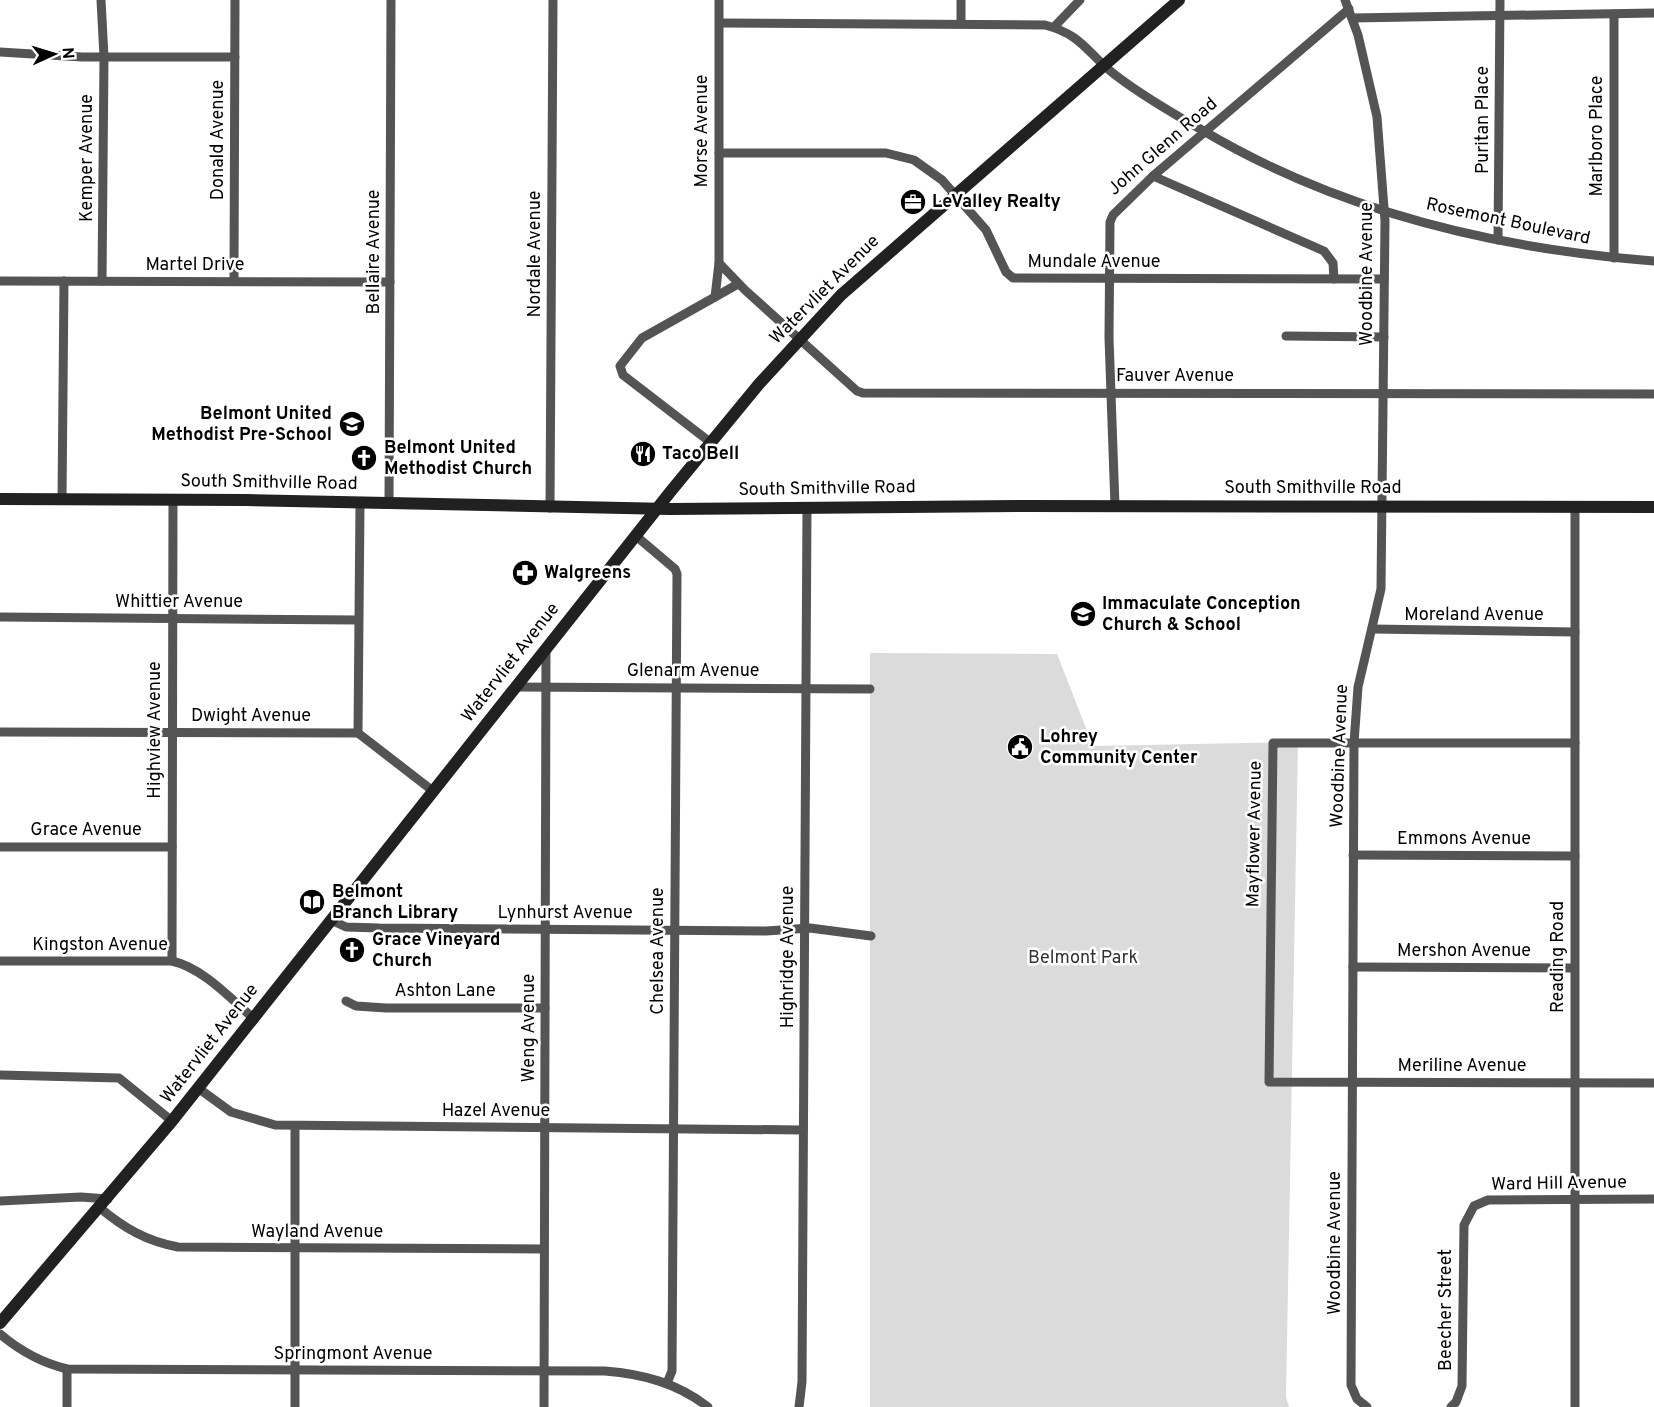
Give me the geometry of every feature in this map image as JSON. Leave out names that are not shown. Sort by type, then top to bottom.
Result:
[{"type":"street","name":"Kemper Avenue","points":[[101,0],[104,57],[102,281]]},
{"type":"street","name":"Donald Avenue","points":[[234,281],[236,0]]},
{"type":"street","name":"Bellaire Avenue","points":[[389,504],[391,0]]},
{"type":"street","name":"Nordale Avenue","points":[[550,508],[553,0]]},
{"type":"street","name":"Morse Avenue","points":[[715,297],[719,263],[720,0]]},
{"type":"street","points":[[961,0],[961,23]]},
{"type":"street","name":"Watervliet Avenue","points":[[0,1323],[172,1120],[710,442],[800,339],[842,295],[1179,0]]},
{"type":"street","name":"Puritan Place","points":[[1498,240],[1500,0]]},
{"type":"street","points":[[720,23],[1031,23],[1054,27],[1080,1]]},
{"type":"street","points":[[1349,9],[1500,15],[1654,13]]},
{"type":"street","name":"John Glenn Road","points":[[1115,506],[1110,392],[1109,278],[1113,215],[1153,176],[1349,9]]},
{"type":"street","name":"Woodbine Avenue","points":[[1349,9],[1377,117],[1384,210],[1382,589],[1358,687],[1354,742],[1351,1385],[1357,1399],[1367,1407]]},
{"type":"street","name":"Marlboro Place","points":[[1614,14],[1614,258]]},
{"type":"street","name":"Rosemont Boulevard","points":[[1054,27],[1088,47],[1104,66],[1205,132],[1287,172],[1384,210],[1457,231],[1558,252],[1654,261]]},
{"type":"street","points":[[0,52],[104,57],[236,57]]},
{"type":"street","name":"Mundale Avenue","points":[[719,153],[886,153],[922,165],[942,180],[992,240],[1009,276],[1384,279]]},
{"type":"street","points":[[1153,176],[1324,251],[1333,263],[1334,279]]},
{"type":"street","points":[[710,442],[623,375],[620,366],[642,338],[738,284],[719,263]]},
{"type":"street","name":"Martel Drive","points":[[0,280],[390,282]]},
{"type":"street","points":[[62,499],[64,281]]},
{"type":"street","name":"Fauver Avenue","points":[[738,284],[853,388],[863,393],[1654,394]]},
{"type":"street","points":[[1286,336],[1384,337]]},
{"type":"street","name":"South Smithville Road","points":[[0,499],[360,503],[550,508],[1654,507]]},
{"type":"street","name":"Highview Avenue","points":[[172,961],[173,500]]},
{"type":"street","points":[[360,503],[358,733],[433,791]]},
{"type":"street","name":"Highridge Avenue","points":[[799,1407],[802,1382],[807,507]]},
{"type":"street","name":"Reading Road","points":[[1575,507],[1575,1407]]},
{"type":"street","name":"Chelsea Avenue","points":[[636,536],[675,569],[677,574],[672,1371],[667,1383]]},
{"type":"street","name":"Whittier Avenue","points":[[0,617],[358,620]]},
{"type":"street","name":"Moreland Avenue","points":[[1372,629],[1575,632]]},
{"type":"street","name":"Weng Avenue","points":[[544,1407],[546,648]]},
{"type":"street","name":"Glenarm Avenue","points":[[516,687],[870,689]]},
{"type":"street","name":"Dwight Avenue","points":[[0,732],[358,733]]},
{"type":"street","name":"Mayflower Avenue","points":[[1269,1082],[1273,743],[1575,743]]},
{"type":"street","name":"Grace Avenue","points":[[0,846],[172,847]]},
{"type":"street","name":"Emmons Avenue","points":[[1353,855],[1575,856]]},
{"type":"street","name":"Lynhurst Avenue","points":[[331,920],[346,927],[379,928],[675,931],[804,929],[871,936]]},
{"type":"street","name":"Kingston Avenue","points":[[0,961],[172,961],[182,963],[201,975],[254,1018]]},
{"type":"street","name":"Mershon Avenue","points":[[1353,967],[1574,968]]},
{"type":"street","name":"Ashton Lane","points":[[346,1001],[356,1006],[386,1008],[545,1008]]},
{"type":"street","points":[[0,1075],[119,1078],[172,1120]]},
{"type":"street","name":"Meriline Avenue","points":[[1269,1082],[1654,1083]]},
{"type":"street","name":"Hazel Avenue","points":[[198,1088],[224,1108],[248,1119],[264,1124],[295,1127],[803,1130]]},
{"type":"street","points":[[295,1127],[295,1407]]},
{"type":"street","points":[[0,1201],[81,1197],[104,1203]]},
{"type":"street","name":"Ward Hill Avenue","points":[[1469,1212],[1488,1200],[1654,1199]]},
{"type":"street","name":"Wayland Avenue","points":[[104,1203],[135,1234],[158,1243],[197,1248],[544,1249]]},
{"type":"street","name":"Beecher Street","points":[[1451,1407],[1456,1402],[1462,1386],[1464,1225],[1469,1212]]},
{"type":"street","name":"Springmont Avenue","points":[[0,1334],[23,1352],[67,1369],[625,1372],[667,1383],[708,1407]]},
{"type":"street","points":[[67,1369],[67,1407]]},
{"type":"green space","name":"Belmont Park","points":[[870,653],[1057,654],[1093,746],[1298,742],[1286,1397],[1289,1407],[870,1407]]},
{"type":"place","name":"LeValley Realty","points":[[913,202]]},
{"type":"place","name":"Belmont United Methodist Pre-School","points":[[352,424]]},
{"type":"place","name":"Taco Bell","points":[[643,454]]},
{"type":"place","name":"Belmont United Methodist Church","points":[[364,458]]},
{"type":"place","name":"Walgreens","points":[[525,573]]},
{"type":"place","name":"Immaculate Conception Church & School","points":[[1083,614]]},
{"type":"place","name":"Lohrey Community Center","points":[[1020,747]]},
{"type":"place","name":"Belmont Branch Library","points":[[312,902]]},
{"type":"place","name":"Grace Vineyard Church","points":[[352,950]]}]
